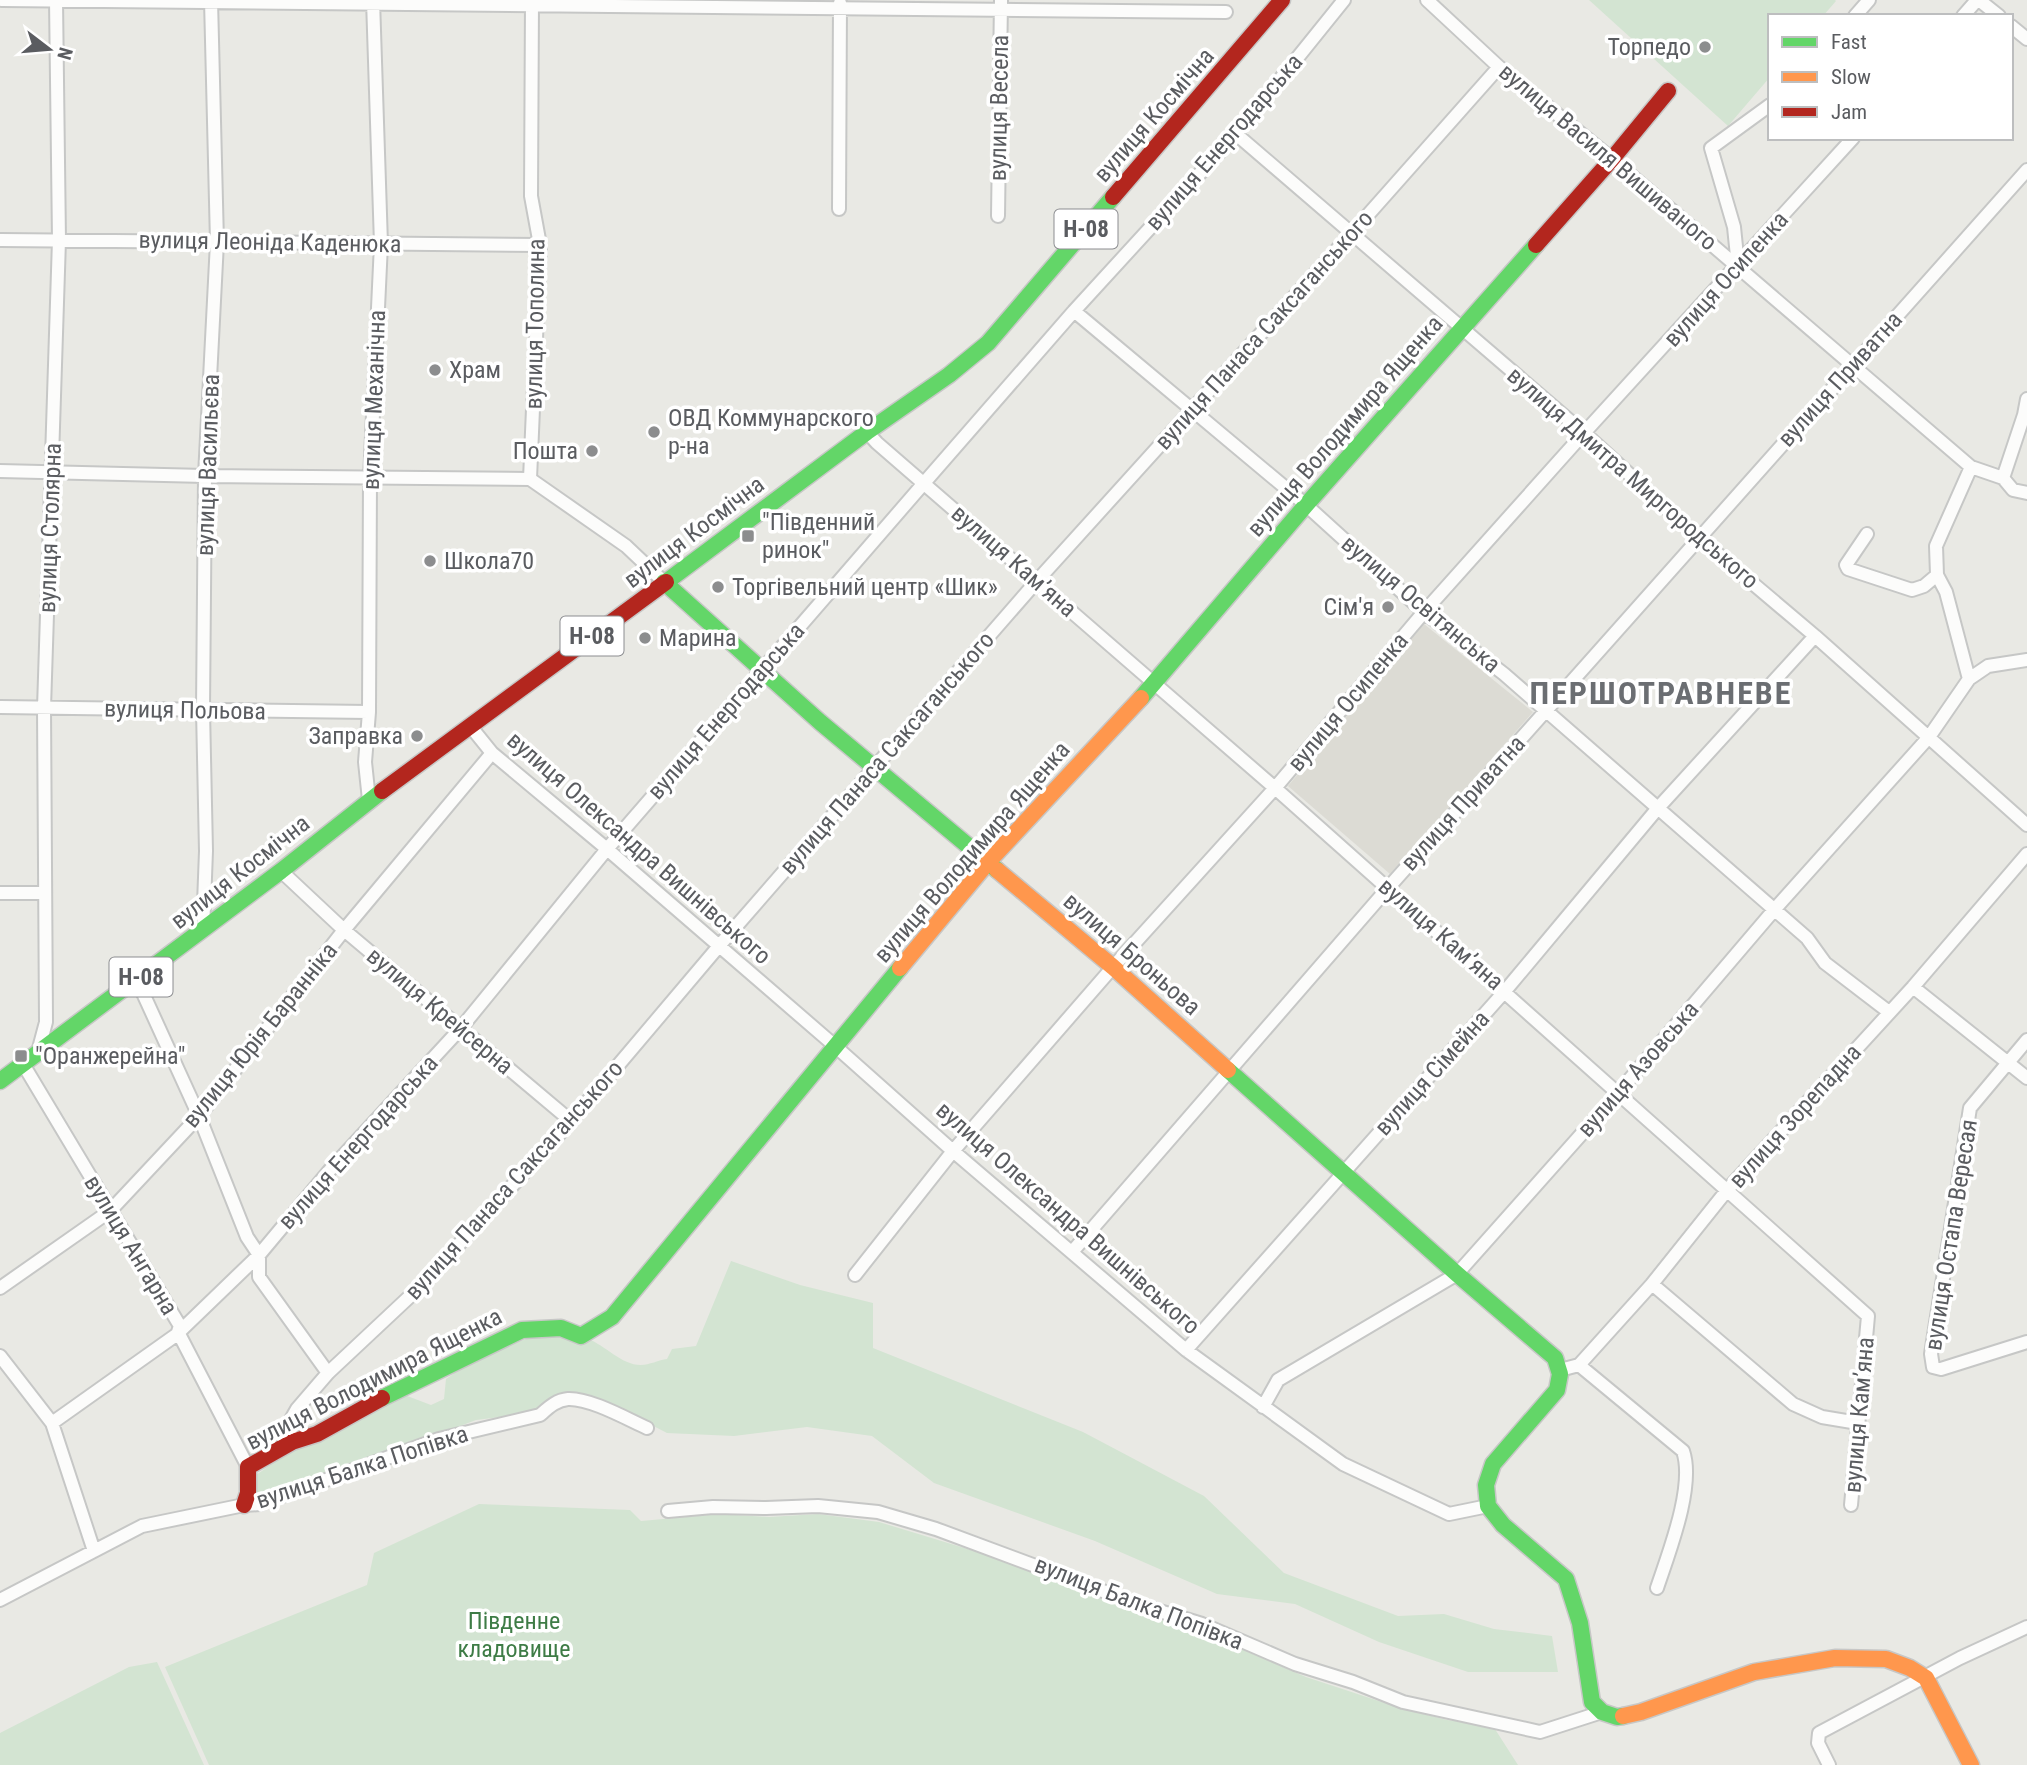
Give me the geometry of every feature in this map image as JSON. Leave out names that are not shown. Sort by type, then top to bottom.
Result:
[{"type":"street","points":[[2,0],[1159,6],[1226,12]]},
{"type":"street","name":"вулиця Столярна","points":[[37,1054],[46,1022],[44,708],[59,240],[56,0]]},
{"type":"street","name":"вулиця Космічна","points":[[0,1081],[281,871],[369,800],[867,432],[949,375],[988,343],[1282,0]]},
{"type":"street","name":"вулиця Енергодарська","points":[[52,1423],[178,1332],[259,1255],[330,1170],[461,1028],[607,849],[924,482],[1074,311],[1236,134],[1344,0]]},
{"type":"street","name":"вулиця Василя Вишиваного","points":[[1427,0],[1499,67],[1612,159],[1971,467]]},
{"type":"street","points":[[1857,14],[1869,0]]},
{"type":"street","points":[[1965,14],[1978,0],[1996,14]]},
{"type":"street","name":"вулиця Васильєва","points":[[203,930],[206,850],[203,710],[205,477],[217,242],[211,1]]},
{"type":"street","name":"вулиця Механічна","points":[[369,800],[365,762],[369,712],[370,478],[381,244],[373,2]]},
{"type":"street","name":"вулиця Тополина","points":[[530,479],[540,245],[531,196],[532,3]]},
{"type":"street","points":[[839,4],[839,209]]},
{"type":"street","name":"вулиця Весела","points":[[998,216],[1001,5]]},
{"type":"street","points":[[2013,28],[2027,39]]},
{"type":"street","name":"вулиця Панаса Саксаганського","points":[[292,1442],[289,1423],[297,1409],[328,1373],[423,1284],[571,1121],[719,946],[1036,582],[1499,67]]},
{"type":"street","name":"вулиця Володимира Ященка","points":[[244,1505],[248,1493],[248,1467],[292,1442],[317,1434],[370,1404],[522,1330],[538,1327],[573,1329],[581,1336],[612,1317],[989,861],[1155,683],[1306,505],[1612,159],[1668,91]]},
{"type":"street","points":[[1738,266],[1734,227],[1711,148],[1768,106]]},
{"type":"street","name":"вулиця Дмитра Миргородського","points":[[1236,134],[1584,433],[1699,538],[1815,636],[2027,825]]},
{"type":"street","name":"вулиця Осипенка","points":[[855,1275],[953,1151],[1113,967],[1275,788],[1424,612],[1851,140]]},
{"type":"street","name":"вулиця Приватна","points":[[1072,1252],[1544,711],[2027,170]]},
{"type":"street","name":"вулиця Леоніда Каденюка","points":[[0,240],[540,245]]},
{"type":"street","name":"вулиця Освітянська","points":[[1074,311],[1306,505],[1424,612],[1504,674],[1807,938],[1825,963],[1889,1012]]},
{"type":"street","points":[[2003,478],[2027,399]]},
{"type":"street","name":"вулиця Кам’яна","points":[[867,432],[1505,991],[1868,1316],[1851,1505]]},
{"type":"street","points":[[2027,493],[2013,490],[2003,478],[1971,467],[1936,546],[1937,575],[1945,592],[1969,679],[1988,666],[2027,660]]},
{"type":"street","points":[[0,471],[205,477],[530,479],[626,546],[664,582]]},
{"type":"street","points":[[1867,534],[1847,559],[1846,565],[1849,569],[1912,590],[1924,586],[1937,575]]},
{"type":"street","name":"вулиця Броньова","points":[[664,582],[761,671],[989,861],[1229,1069],[1457,1274],[1555,1357],[1560,1370]]},
{"type":"street","name":"вулиця Сімейна","points":[[1186,1350],[1505,991],[1658,808],[1815,636]]},
{"type":"street","name":"вулиця Азовська","points":[[1263,1407],[1278,1380],[1457,1274],[1928,737],[1969,679]]},
{"type":"street","name":"вулиця Польова","points":[[0,707],[369,712]]},
{"type":"street","name":"вулиця Олександра Вишнівського","points":[[471,727],[492,752],[1186,1350],[1343,1464],[1449,1514],[1488,1506]]},
{"type":"street","name":"вулиця Юрія Баранніка","points":[[0,1288],[110,1211],[199,1116],[344,930],[492,752]]},
{"type":"street","name":"вулиця Зорепадна","points":[[1579,1365],[1651,1284],[1728,1189],[1913,987],[2027,854]]},
{"type":"street","name":"вулиця Крейсерна","points":[[281,871],[344,930],[571,1121]]},
{"type":"street","points":[[0,893],[45,893]]},
{"type":"street","points":[[137,980],[199,1116],[247,1237],[259,1255],[259,1277],[328,1373]]},
{"type":"street","points":[[1913,987],[2027,1078]]},
{"type":"street","name":"вулиця Остапа Вересая","points":[[2027,1040],[1970,1108],[1931,1354],[1933,1367],[1941,1369],[2027,1342]]},
{"type":"street","name":"вулиця Ангарна","points":[[23,1064],[180,1326],[178,1332],[248,1467]]},
{"type":"street","points":[[1651,1284],[1793,1404],[1822,1417],[1858,1423]]},
{"type":"street","points":[[0,1356],[52,1423],[94,1551]]},
{"type":"street","points":[[1657,1588],[1678,1527],[1688,1464],[1683,1451],[1579,1365],[1560,1370],[1561,1380],[1557,1390],[1493,1464],[1486,1485],[1488,1506],[1503,1525],[1566,1578],[1580,1623],[1592,1702],[1602,1712],[1617,1717],[1641,1712],[1754,1672],[1835,1658],[1886,1659],[1910,1668],[1926,1678],[1971,1765]]},
{"type":"street","name":"вулиця Балка Попівка","points":[[0,1600],[142,1526],[260,1504],[297,1493],[439,1439],[540,1415],[552,1404],[568,1399],[586,1402],[647,1428]]},
{"type":"street","name":"вулиця Балка Попівка","points":[[668,1511],[713,1507],[818,1506],[878,1512],[936,1529],[1143,1606],[1202,1624],[1295,1664],[1404,1702],[1540,1732],[1602,1712]]},
{"type":"street","points":[[1829,1765],[1818,1743],[1819,1732],[1960,1658],[2026,1631]]},
{"type":"shaded area","points":[[1424,624],[1533,712],[1390,874],[1288,786]]},
{"type":"green space","name":"Торпедо","points":[[1589,0],[1835,0],[1825,14],[1768,14],[1768,79],[1728,126]]},
{"type":"green space","points":[[731,1261],[800,1285],[873,1303],[873,1348],[1083,1432],[1204,1496],[1284,1573],[1398,1616],[1444,1614],[1494,1629],[1552,1636],[1558,1672],[1468,1672],[1379,1642],[1295,1604],[1217,1594],[1095,1541],[934,1483],[872,1436],[807,1427],[734,1436],[667,1433],[640,1419],[580,1396],[557,1394],[531,1413],[476,1420],[273,1497],[255,1498],[256,1475],[298,1446],[402,1394],[431,1405],[444,1399],[446,1379],[519,1341],[552,1334],[569,1335],[588,1339],[627,1362],[641,1365],[667,1359],[672,1349],[696,1346]]},
{"type":"green space","name":"Південне кладовище","points":[[479,1504],[630,1510],[641,1521],[720,1514],[769,1517],[818,1514],[879,1522],[994,1557],[1142,1615],[1197,1630],[1306,1677],[1400,1708],[1447,1720],[1493,1726],[1518,1765],[209,1765],[165,1667],[367,1585],[374,1553]]},
{"type":"green space","points":[[157,1662],[204,1765],[0,1765],[0,1733],[129,1667]]},
{"type":"traffic: fast","points":[[666,582],[867,432],[949,375],[988,343],[1113,197]]},
{"type":"traffic: fast","points":[[1141,698],[1306,505],[1536,245]]},
{"type":"traffic: fast","points":[[664,582],[820,722],[997,870]]},
{"type":"traffic: fast","points":[[0,1081],[281,871],[382,791]]},
{"type":"traffic: fast","points":[[382,1398],[522,1330],[561,1328],[581,1336],[612,1317],[900,968]]},
{"type":"traffic: fast","points":[[1228,1070],[1555,1358],[1560,1374],[1557,1390],[1493,1464],[1486,1485],[1488,1506],[1503,1525],[1566,1579],[1580,1623],[1592,1702],[1602,1712],[1617,1717],[1623,1716]]},
{"type":"traffic: slow","points":[[900,968],[989,861],[1141,698]]},
{"type":"traffic: slow","points":[[997,870],[1113,967],[1228,1070]]},
{"type":"traffic: slow","points":[[1623,1716],[1754,1672],[1835,1658],[1886,1659],[1910,1668],[1926,1678],[1971,1765]]},
{"type":"traffic: jam","points":[[1113,197],[1282,0]]},
{"type":"traffic: jam","points":[[1536,245],[1668,91]]},
{"type":"traffic: jam","points":[[382,791],[666,582]]},
{"type":"traffic: jam","points":[[244,1505],[248,1493],[248,1467],[292,1442],[317,1434],[382,1398]]},
{"type":"place","name":"Торпедо","points":[[1705,47]]},
{"type":"place","name":"Храм","points":[[435,370]]},
{"type":"place","name":"ОВД Коммунарского р-на","points":[[654,432]]},
{"type":"place","name":"Пошта","points":[[592,451]]},
{"type":"place","name":"\"Південний ринок\"","points":[[748,536]]},
{"type":"place","name":"Школа70","points":[[430,561]]},
{"type":"place","name":"Торгівельний центр «Шик»","points":[[718,587]]},
{"type":"place","name":"Сім'я","points":[[1388,607]]},
{"type":"place","name":"Марина","points":[[645,638]]},
{"type":"place","name":"Заправка","points":[[417,736]]},
{"type":"place","name":"\"Оранжерейна\"","points":[[21,1056]]},
{"type":"district","name":"ПЕРШОТРАВНЕВЕ","points":[[1661,693]]}]
